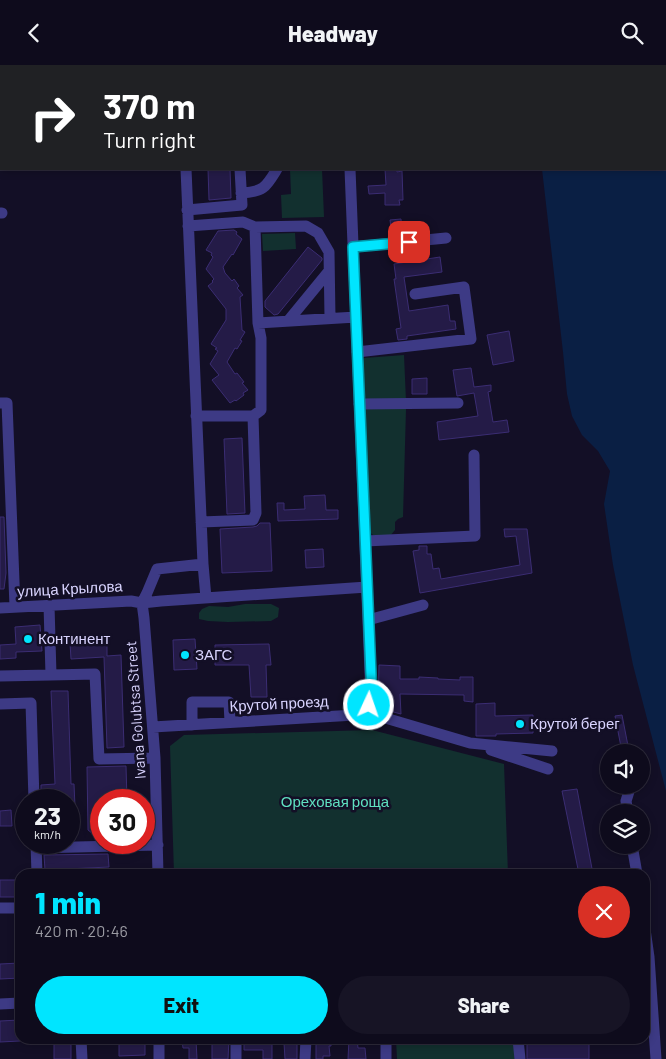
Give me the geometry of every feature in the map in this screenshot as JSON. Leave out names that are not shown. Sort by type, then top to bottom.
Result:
[{"type":"street","points":[[186,170],[196,416],[206,598]]},
{"type":"street","points":[[187,210],[242,205],[240,170]]},
{"type":"street","points":[[242,193],[256,192],[267,184],[275,170]]},
{"type":"street","points":[[350,170],[372,698],[364,712]]},
{"type":"street","points":[[188,225],[243,222],[255,227],[306,226],[318,233],[329,252],[330,318]]},
{"type":"street","points":[[196,416],[253,416],[261,410],[261,338],[258,323],[255,227]]},
{"type":"street","points":[[353,247],[446,238]]},
{"type":"street","points":[[288,321],[329,271]]},
{"type":"street","points":[[357,352],[471,339],[464,287],[415,294]]},
{"type":"street","points":[[258,323],[356,317]]},
{"type":"street","points":[[0,403],[7,403],[16,607]]},
{"type":"street","points":[[359,404],[458,403]]},
{"type":"street","points":[[201,522],[252,520],[256,513],[253,416]]},
{"type":"street","points":[[365,541],[475,536],[474,455]]},
{"type":"street","points":[[142,603],[157,569],[203,564]]},
{"type":"street","name":"улица Крылова","points":[[0,608],[130,601],[142,603],[367,587]]},
{"type":"street","name":"Ivana Golubtsa Street","points":[[142,603],[155,758],[158,869]]},
{"type":"street","points":[[49,605],[51,675]]},
{"type":"street","points":[[368,621],[423,605]]},
{"type":"street","points":[[0,676],[95,674],[98,759],[155,758]]},
{"type":"street","points":[[192,725],[192,702],[229,702],[230,722]]},
{"type":"street","points":[[0,704],[30,703],[34,789]]},
{"type":"street","name":"Крутой проезд","points":[[153,727],[355,715],[364,712],[470,743],[552,751]]},
{"type":"street","points":[[470,743],[552,771]]},
{"type":"street","points":[[80,845],[158,845]]},
{"type":"street","points":[[37,854],[38,869]]},
{"type":"street","points":[[634,854],[636,869]]},
{"type":"street","points":[[0,908],[15,908]]},
{"type":"street","points":[[650,972],[656,1059]]},
{"type":"street","points":[[0,1004],[15,1003]]},
{"type":"street","points":[[81,1044],[82,1059]]},
{"type":"street","points":[[158,1044],[159,1059]]},
{"type":"street","points":[[236,1044],[236,1059]]},
{"type":"street","points":[[305,1059],[306,1044]]},
{"type":"street","points":[[386,1044],[386,1059]]},
{"type":"street","points":[[518,1044],[520,1059]]},
{"type":"green space","points":[[290,170],[322,170],[324,217],[282,218],[281,195],[291,194]]},
{"type":"green space","points":[[295,233],[296,249],[263,251],[262,234]]},
{"type":"green space","points":[[404,355],[406,401],[368,401],[364,396],[362,365],[364,358]]},
{"type":"green space","points":[[367,408],[406,409],[403,517],[395,522],[395,530],[390,536],[373,535],[368,530],[364,410]]},
{"type":"green space","points":[[245,604],[271,604],[279,608],[278,617],[271,621],[228,622],[199,619],[199,613],[202,609],[209,606],[228,607]]},
{"type":"green space","name":"Ореховая роща","points":[[372,730],[504,764],[508,869],[174,869],[170,746],[184,735]]},
{"type":"green space","points":[[396,1044],[514,1044],[515,1059],[397,1059]]},
{"type":"water","points":[[542,170],[666,170],[666,791],[633,665],[613,565],[604,504],[610,471],[598,451],[582,435],[572,416],[567,394]]},
{"type":"building","points":[[208,170],[230,170],[231,198],[209,200]]},
{"type":"building","points":[[385,170],[402,171],[403,200],[399,200],[400,205],[385,205],[385,193],[369,194],[368,186],[386,185]]},
{"type":"building","points":[[401,219],[402,235],[392,236],[390,220]]},
{"type":"building","points":[[234,230],[242,239],[233,255],[223,267],[225,273],[232,281],[234,279],[239,286],[237,288],[243,295],[240,297],[242,330],[245,332],[240,340],[242,341],[237,349],[235,348],[227,362],[235,374],[237,373],[244,382],[242,383],[248,390],[236,401],[230,403],[212,380],[219,375],[210,364],[218,351],[211,344],[226,320],[226,309],[208,286],[214,279],[206,269],[213,257],[212,253],[206,250],[218,231]]},
{"type":"building","points":[[308,247],[322,260],[278,314],[274,315],[265,307],[265,301]]},
{"type":"building","points":[[440,257],[442,272],[404,277],[409,311],[448,305],[450,321],[455,321],[456,329],[407,336],[407,339],[398,340],[396,329],[401,328],[394,279],[396,279],[394,264]]},
{"type":"building","points":[[509,331],[514,361],[493,365],[487,335]]},
{"type":"building","points":[[471,368],[474,387],[491,385],[491,391],[488,392],[493,422],[507,420],[509,432],[439,440],[437,422],[478,416],[474,393],[457,396],[453,370]]},
{"type":"building","points":[[427,378],[427,394],[412,394],[412,379]]},
{"type":"building","points":[[242,438],[245,513],[227,514],[224,439]]},
{"type":"building","points":[[325,495],[326,510],[338,510],[338,519],[278,521],[277,503],[284,503],[284,510],[305,509],[304,496]]},
{"type":"building","points":[[0,517],[4,517],[6,573],[4,589],[0,589]]},
{"type":"building","points":[[260,523],[270,523],[272,571],[222,573],[220,529],[253,527]]},
{"type":"building","points":[[504,529],[527,529],[532,573],[420,593],[413,551],[419,550],[419,546],[427,546],[427,554],[431,554],[433,569],[439,568],[441,579],[520,565],[516,536],[505,537]]},
{"type":"building","points":[[323,549],[324,567],[306,568],[305,550]]},
{"type":"building","name":"Континент","points":[[40,625],[42,651],[16,652],[16,658],[0,659],[0,645],[16,644],[15,627]]},
{"type":"building","name":"ЗАГС","points":[[195,639],[197,669],[174,670],[173,640]]},
{"type":"building","points":[[107,642],[107,656],[121,655],[124,747],[107,748],[104,657],[71,659],[70,643]]},
{"type":"building","points":[[269,644],[271,665],[266,665],[267,697],[251,697],[249,665],[215,665],[215,645]]},
{"type":"building","points":[[379,665],[400,666],[400,679],[419,679],[419,677],[460,680],[460,677],[473,677],[473,702],[464,701],[464,695],[400,694],[401,714],[378,708]]},
{"type":"building","points":[[51,691],[68,691],[71,784],[74,784],[74,789],[41,789],[41,785],[55,784]]},
{"type":"building","points":[[495,703],[495,716],[533,715],[533,733],[476,736],[476,704]]},
{"type":"building","points":[[622,715],[628,744],[620,744],[615,716]]},
{"type":"building","points":[[126,766],[127,789],[90,789],[90,832],[88,830],[87,767]]},
{"type":"building","points":[[577,789],[592,869],[578,869],[562,791]]},
{"type":"building","points":[[11,810],[12,826],[0,826],[0,811]]},
{"type":"building","points":[[108,854],[109,867],[45,869],[44,855]]},
{"type":"building","points":[[0,880],[15,880],[15,897],[0,897]]},
{"type":"building","points":[[15,963],[15,978],[0,979],[0,964]]},
{"type":"building","points":[[15,1020],[15,1041],[0,1042],[0,1021]]},
{"type":"building","points":[[54,1044],[71,1044],[71,1059],[54,1059]]},
{"type":"building","points":[[119,1044],[145,1044],[145,1055],[119,1056]]},
{"type":"building","points":[[182,1044],[196,1044],[197,1059],[189,1059],[189,1048],[183,1048]]},
{"type":"building","points":[[212,1044],[229,1044],[228,1059],[212,1059]]},
{"type":"building","points":[[244,1044],[272,1044],[272,1059],[263,1059],[263,1050],[244,1050]]},
{"type":"building","points":[[284,1044],[297,1044],[297,1059],[285,1059]]},
{"type":"building","points":[[316,1044],[331,1044],[329,1046],[330,1056],[316,1059]]},
{"type":"building","points":[[349,1044],[358,1044],[358,1048],[365,1048],[366,1059],[348,1059]]},
{"type":"building","points":[[527,1044],[589,1044],[589,1059],[527,1059]]},
{"type":"place","name":"Континент","points":[[28,639]]},
{"type":"place","name":"ЗАГС","points":[[185,655]]},
{"type":"place","name":"Крутой берег","points":[[520,724]]},
{"type":"route","points":[[369,705],[372,698],[353,247],[409,242]]}]
